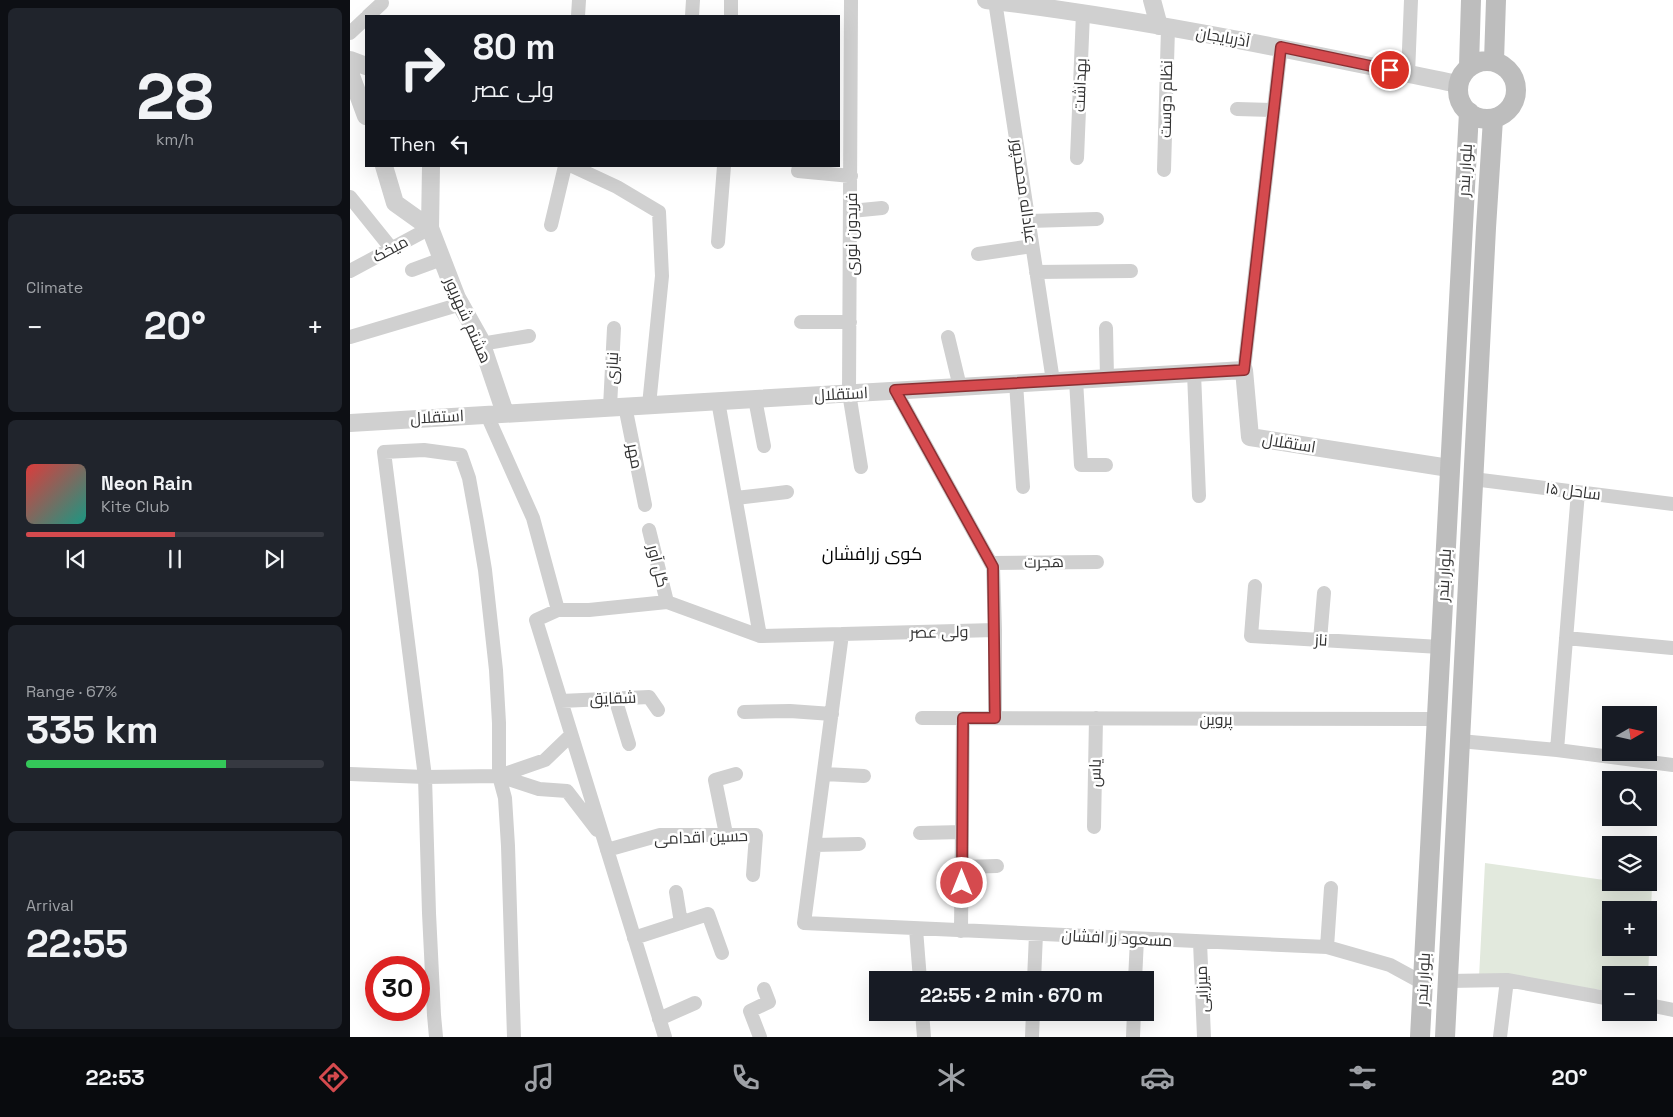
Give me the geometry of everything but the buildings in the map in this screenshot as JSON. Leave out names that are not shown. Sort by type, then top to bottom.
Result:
[{"type":"main road","points":[[1469,66],[1471,0]]},
{"type":"main road","points":[[1494,61],[1496,0]]},
{"type":"main road","points":[[1481,61],[1494,61],[1504,66],[1511,73],[1516,83],[1516,94],[1512,105],[1504,114],[1493,118],[1480,118],[1469,112],[1462,104],[1458,95],[1458,84],[1462,74],[1469,66],[1481,61]]},
{"type":"main road","name":"بلوار بندر","points":[[1420,1037],[1469,112]]},
{"type":"main road","name":"بلوار بندر","points":[[1445,1037],[1493,118]]},
{"type":"street","points":[[578,15],[579,0]]},
{"type":"street","points":[[692,15],[694,0]]},
{"type":"street","points":[[731,0],[731,15]]},
{"type":"street","name":"فریدون نوری","points":[[851,0],[849,393],[861,467]]},
{"type":"street","name":"آذربایجان","points":[[990,0],[1083,13],[1281,47],[1458,84]]},
{"type":"street","name":"عباداله محمدپور","points":[[990,0],[1029,221],[1053,381]]},
{"type":"street","points":[[1152,0],[1164,27]]},
{"type":"street","points":[[1408,74],[1411,0]]},
{"type":"street","points":[[369,15],[382,3]]},
{"type":"street","name":"بهداشت","points":[[1077,158],[1083,13]]},
{"type":"street","points":[[350,32],[365,19]]},
{"type":"street","name":"نظام دوست","points":[[1164,27],[1164,170]]},
{"type":"street","points":[[1244,370],[1281,47]]},
{"type":"street","points":[[350,60],[365,66]]},
{"type":"street","points":[[350,73],[365,113]]},
{"type":"street","points":[[1237,109],[1273,110]]},
{"type":"street","points":[[384,167],[395,203],[430,228]]},
{"type":"street","points":[[430,228],[431,167]]},
{"type":"street","points":[[551,225],[565,167]]},
{"type":"street","points":[[574,167],[617,187],[659,212],[662,276],[649,405]]},
{"type":"street","points":[[718,242],[724,167]]},
{"type":"street","points":[[799,167],[798,171],[851,176]]},
{"type":"street","points":[[350,197],[391,248]]},
{"type":"street","points":[[851,211],[882,208]]},
{"type":"street","points":[[1029,221],[1097,219]]},
{"type":"street","name":"میخک","points":[[350,271],[430,228]]},
{"type":"street","name":"هشتم شهریور","points":[[430,228],[461,304],[481,344],[505,413]]},
{"type":"street","points":[[978,254],[1032,246]]},
{"type":"street","points":[[412,270],[442,259]]},
{"type":"street","points":[[1036,272],[1131,272]]},
{"type":"street","points":[[350,337],[461,304]]},
{"type":"street","points":[[800,322],[850,322]]},
{"type":"street","name":"نیازی","points":[[614,328],[618,407]]},
{"type":"street","points":[[1106,328],[1107,378]]},
{"type":"street","points":[[481,344],[529,336]]},
{"type":"street","points":[[948,337],[960,387]]},
{"type":"street","name":"استقلال","points":[[350,422],[1244,370],[1250,437],[1450,468]]},
{"type":"street","points":[[1194,373],[1199,496]]},
{"type":"street","points":[[1076,380],[1081,466],[1106,465]]},
{"type":"street","points":[[1016,383],[1024,487]]},
{"type":"street","points":[[895,390],[993,567],[995,718],[922,718]]},
{"type":"street","points":[[755,399],[764,446]]},
{"type":"street","points":[[665,1037],[536,620],[558,610],[589,610],[667,602],[760,636],[718,401]]},
{"type":"street","name":"مهر","points":[[618,407],[645,505]]},
{"type":"street","points":[[487,414],[533,518],[558,610]]},
{"type":"street","points":[[436,1037],[429,913],[425,778],[384,452],[424,450],[461,454],[469,478],[485,570],[495,661],[499,723],[499,776],[505,798],[508,846],[514,1037]]},
{"type":"street","name":"ساحل ۱۵","points":[[1473,478],[1673,504]]},
{"type":"street","points":[[736,498],[787,492]]},
{"type":"street","points":[[1557,750],[1578,492]]},
{"type":"street","name":"گل آور","points":[[649,530],[667,602]]},
{"type":"street","name":"هجرت","points":[[991,562],[1097,562]]},
{"type":"street","name":"ناز","points":[[1256,586],[1251,636],[1440,647]]},
{"type":"street","points":[[1320,640],[1324,593]]},
{"type":"street","name":"ولی عصر","points":[[760,636],[995,630]]},
{"type":"street","points":[[842,634],[815,845],[859,844]]},
{"type":"street","points":[[1566,638],[1672,648]]},
{"type":"street","name":"شقایق","points":[[561,700],[649,697],[658,710]]},
{"type":"street","points":[[615,698],[629,744]]},
{"type":"street","points":[[744,712],[790,711],[832,714]]},
{"type":"street","points":[[962,931],[963,718]]},
{"type":"street","name":"پروین","points":[[995,718],[1437,719]]},
{"type":"street","name":"یاس","points":[[1094,827],[1096,718]]},
{"type":"street","points":[[350,774],[425,778],[499,776],[545,760],[571,735]]},
{"type":"street","points":[[1460,741],[1557,750],[1673,765]]},
{"type":"street","points":[[726,834],[715,780],[736,774]]},
{"type":"street","points":[[824,774],[864,776]]},
{"type":"street","points":[[499,776],[539,789],[567,791],[605,844]]},
{"type":"street","points":[[920,833],[962,832]]},
{"type":"street","name":"حسین اقدامی","points":[[605,844],[660,835],[756,835],[753,875]]},
{"type":"street","name":"مسعود زر افشان","points":[[815,845],[804,923],[1327,947],[1390,964],[1423,983]]},
{"type":"street","points":[[962,867],[997,866]]},
{"type":"street","points":[[1327,947],[1332,888]]},
{"type":"street","points":[[676,892],[681,923]]},
{"type":"street","points":[[634,938],[708,914],[722,953]]},
{"type":"street","points":[[916,929],[919,971]]},
{"type":"street","points":[[1034,971],[1036,934]]},
{"type":"street","points":[[1135,971],[1137,939]]},
{"type":"street","name":"میرزایی","points":[[1200,942],[1204,1037]]},
{"type":"street","points":[[1500,1037],[1507,980]]},
{"type":"street","points":[[1448,981],[1507,980],[1602,996]]},
{"type":"street","points":[[760,1037],[750,1011],[769,1002],[764,989]]},
{"type":"street","points":[[659,1019],[695,1003]]},
{"type":"street","points":[[1657,1007],[1673,1010]]},
{"type":"street","points":[[923,1021],[924,1037]]},
{"type":"street","points":[[1032,1037],[1033,1021]]},
{"type":"street","points":[[1133,1037],[1134,1021]]},
{"type":"shaded area","points":[[1485,863],[1602,880],[1602,891],[1652,891],[1651,901],[1602,901],[1602,956],[1649,956],[1648,966],[1602,966],[1602,990],[1479,977]]},
{"type":"district","name":"کوی زرافشان","points":[[872,553]]},
{"type":"route","points":[[962,883],[963,718],[995,718],[993,567],[895,390],[1244,370],[1281,47],[1390,70]]}]
